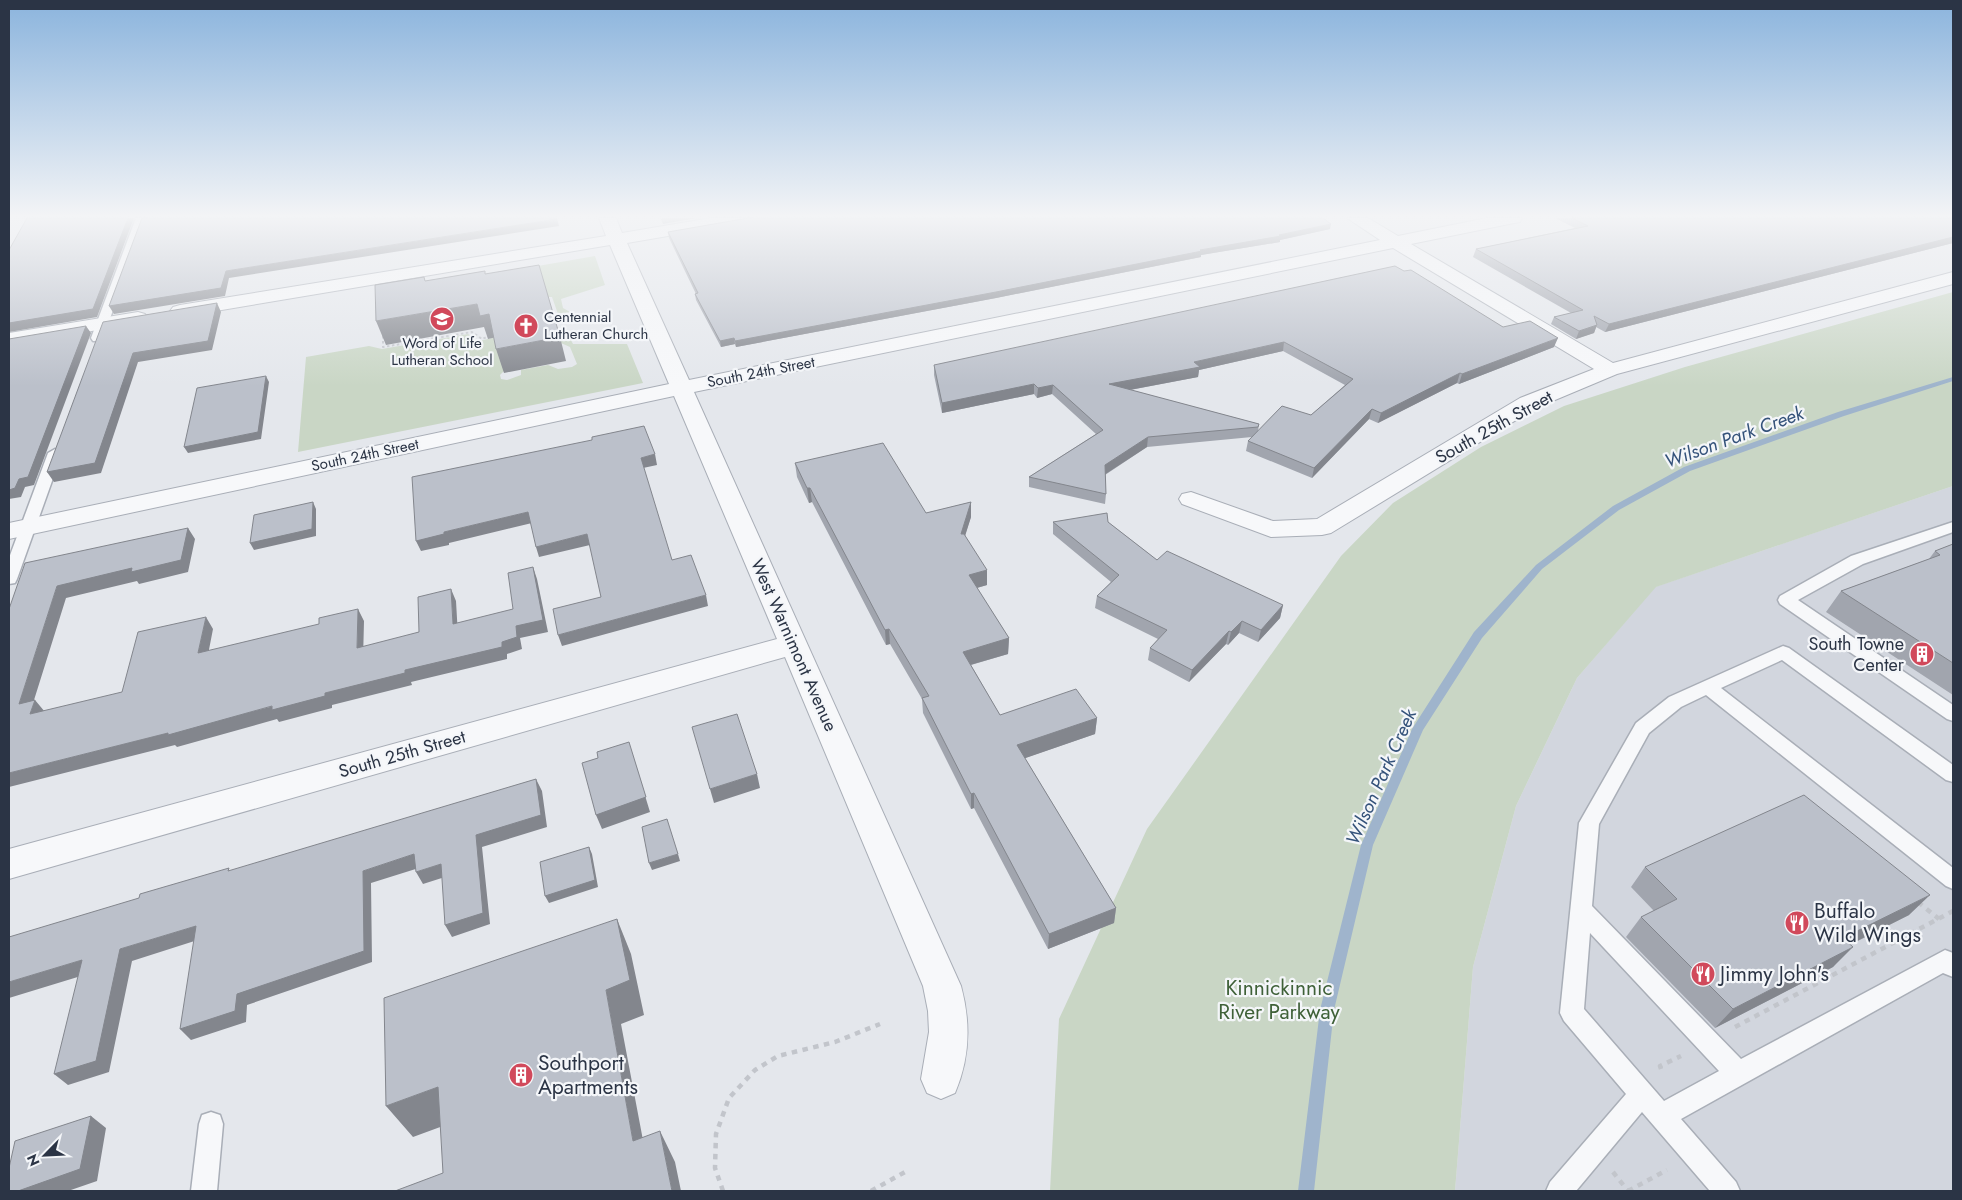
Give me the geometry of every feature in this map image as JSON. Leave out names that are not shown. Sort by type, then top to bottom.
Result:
[{"type":"street","points":[[9,339],[156,315],[373,274]]},
{"type":"street","name":"West Warnimont Avenue","points":[[631,274],[942,986],[949,1013],[949,1038],[941,1079]]},
{"type":"street","name":"South 24th Street","points":[[18,529],[682,388],[1244,274]]},
{"type":"street","points":[[1449,274],[1610,370]]},
{"type":"street","name":"South 25th Street","points":[[1191,499],[1271,529],[1322,527],[1528,403],[1610,370],[1953,278]]},
{"type":"street","name":"South 25th Street","points":[[9,864],[794,644]]},
{"type":"lane","points":[[94,347],[120,274]]},
{"type":"lane","points":[[9,579],[18,529],[60,437]]},
{"type":"lane","points":[[1953,527],[1857,560],[1786,600],[1953,714]]},
{"type":"lane","points":[[1727,1191],[1572,1012],[1589,823],[1642,728],[1675,702],[1783,652],[1953,775]]},
{"type":"lane","points":[[1708,687],[1953,880]]},
{"type":"lane","points":[[1582,910],[1739,1074]]},
{"type":"lane","points":[[1661,1116],[1950,961]]},
{"type":"lane","points":[[1559,1191],[1642,1094]]},
{"type":"lane","points":[[204,1191],[211,1124]]},
{"type":"path","points":[[383,328],[384,348],[472,332],[482,338],[488,337]]},
{"type":"path","points":[[1917,901],[1939,919]]},
{"type":"path","points":[[723,1191],[715,1168],[716,1134],[729,1098],[755,1070],[778,1056],[835,1042],[880,1024]]},
{"type":"path","points":[[871,1191],[905,1172]]},
{"type":"shaded area","points":[[1953,486],[1953,1191],[1455,1191],[1473,967],[1516,806],[1577,678],[1655,587]]},
{"type":"green space","points":[[492,274],[601,274],[605,285],[561,299],[563,308],[570,312],[558,314],[552,297],[475,277]]},
{"type":"green space","name":"Kinnickinnic River Parkway","points":[[1953,292],[1953,486],[1656,587],[1577,678],[1516,806],[1473,967],[1455,1191],[1050,1191],[1059,1019],[1147,829],[1341,556],[1393,503],[1481,447],[1564,406],[1685,367]]},
{"type":"green space","points":[[566,331],[573,344],[627,344],[643,383],[298,452],[306,357],[369,346],[382,349],[468,334],[479,341],[497,337],[504,371],[500,375],[501,379],[507,380],[521,375],[521,370],[548,365],[558,369],[572,367],[577,364],[570,347],[561,343],[558,332]]},
{"type":"building","points":[[9,274],[106,274],[93,309],[9,323]]},
{"type":"building","points":[[121,274],[225,274],[221,288],[109,306]]},
{"type":"building","points":[[467,274],[542,274],[560,337],[496,349],[489,314],[480,316],[477,304],[376,321],[375,285],[424,277],[425,281]]},
{"type":"building","points":[[689,274],[1086,274],[735,341],[734,338],[720,341],[695,294],[698,293]]},
{"type":"building","points":[[1358,274],[1417,274],[1503,327],[1530,321],[1558,338],[1462,374],[1460,373],[1381,413],[1372,409],[1314,468],[1248,441],[1282,406],[1311,415],[1353,379],[1284,342],[1194,362],[1200,367],[1109,384],[1259,424],[1258,427],[1148,437],[1105,465],[1106,494],[1029,477],[1103,430],[1053,385],[1038,388],[1034,384],[942,403],[934,365]]},
{"type":"building","points":[[1520,274],[1807,274],[1609,324],[1594,316],[1597,325],[1579,331],[1554,317],[1583,310]]},
{"type":"building","points":[[217,303],[208,341],[133,353],[95,463],[47,472],[103,322]]},
{"type":"building","points":[[86,326],[28,477],[19,479],[15,488],[9,490],[9,339]]},
{"type":"building","points":[[266,376],[258,432],[184,447],[197,388]]},
{"type":"building","points":[[644,426],[655,454],[641,458],[672,560],[691,555],[706,595],[558,635],[553,609],[601,597],[587,534],[536,547],[528,512],[444,532],[444,534],[416,541],[412,477],[592,440],[592,437]]},
{"type":"building","points":[[883,443],[926,513],[971,502],[961,534],[964,534],[987,570],[969,575],[1009,638],[963,652],[1000,715],[1076,689],[1097,718],[1017,745],[1116,908],[1049,934],[974,793],[971,794],[922,698],[929,696],[889,629],[885,630],[795,463]]},
{"type":"building","points":[[313,502],[312,529],[250,543],[254,515]]},
{"type":"building","points":[[1107,513],[1108,522],[1157,560],[1167,551],[1283,605],[1261,630],[1242,621],[1231,632],[1229,631],[1192,670],[1150,648],[1167,630],[1097,596],[1119,575],[1053,522]]},
{"type":"building","points":[[188,528],[181,560],[131,572],[132,568],[57,586],[19,704],[35,700],[30,714],[122,692],[138,632],[206,617],[198,653],[319,624],[319,618],[358,609],[357,648],[419,632],[418,597],[451,589],[453,624],[513,609],[508,573],[533,567],[543,620],[516,626],[517,637],[502,642],[502,647],[405,670],[405,673],[325,693],[325,696],[272,710],[272,706],[168,735],[168,733],[9,773],[9,609],[25,563]]},
{"type":"building","points":[[1953,544],[1953,663],[1841,591],[1940,555],[1935,551]]},
{"type":"building","points":[[737,714],[757,774],[710,789],[692,727]]},
{"type":"building","points":[[629,742],[646,797],[596,815],[582,763],[598,758],[597,752]]},
{"type":"building","points":[[536,779],[541,815],[476,835],[483,913],[445,925],[441,864],[416,872],[414,854],[363,871],[364,951],[237,994],[235,1011],[180,1029],[196,926],[120,949],[96,1061],[54,1074],[82,960],[9,982],[9,937],[139,898],[140,894],[229,868],[228,871]]},
{"type":"building","points":[[1804,795],[1930,895],[1843,938],[1853,947],[1733,1009],[1641,917],[1677,899],[1645,867]]},
{"type":"building","points":[[667,819],[678,854],[649,863],[642,827]]},
{"type":"building","points":[[589,847],[595,880],[545,896],[540,862]]},
{"type":"building","name":"Southport Apartments","points":[[617,919],[630,980],[606,990],[633,1141],[660,1131],[672,1191],[395,1191],[443,1173],[438,1087],[386,1106],[384,998]]},
{"type":"building","points":[[91,1116],[80,1169],[18,1191],[9,1191],[9,1168],[15,1141]]},
{"type":"waterway","name":"Wilson Park Creek","points":[[1306,1191],[1327,1010],[1367,845],[1418,729],[1478,635],[1539,567],[1616,508],[1687,469],[1841,414],[1953,379]]},
{"type":"place","name":"Word of Life Lutheran School","points":[[442,319]]},
{"type":"place","name":"Centennial Lutheran Church","points":[[526,326]]},
{"type":"place","name":"South Towne Center","points":[[1922,654]]},
{"type":"place","name":"Buffalo Wild Wings","points":[[1797,923]]},
{"type":"place","name":"Jimmy John's","points":[[1703,974]]},
{"type":"place","name":"Southport Apartments","points":[[521,1075]]}]
